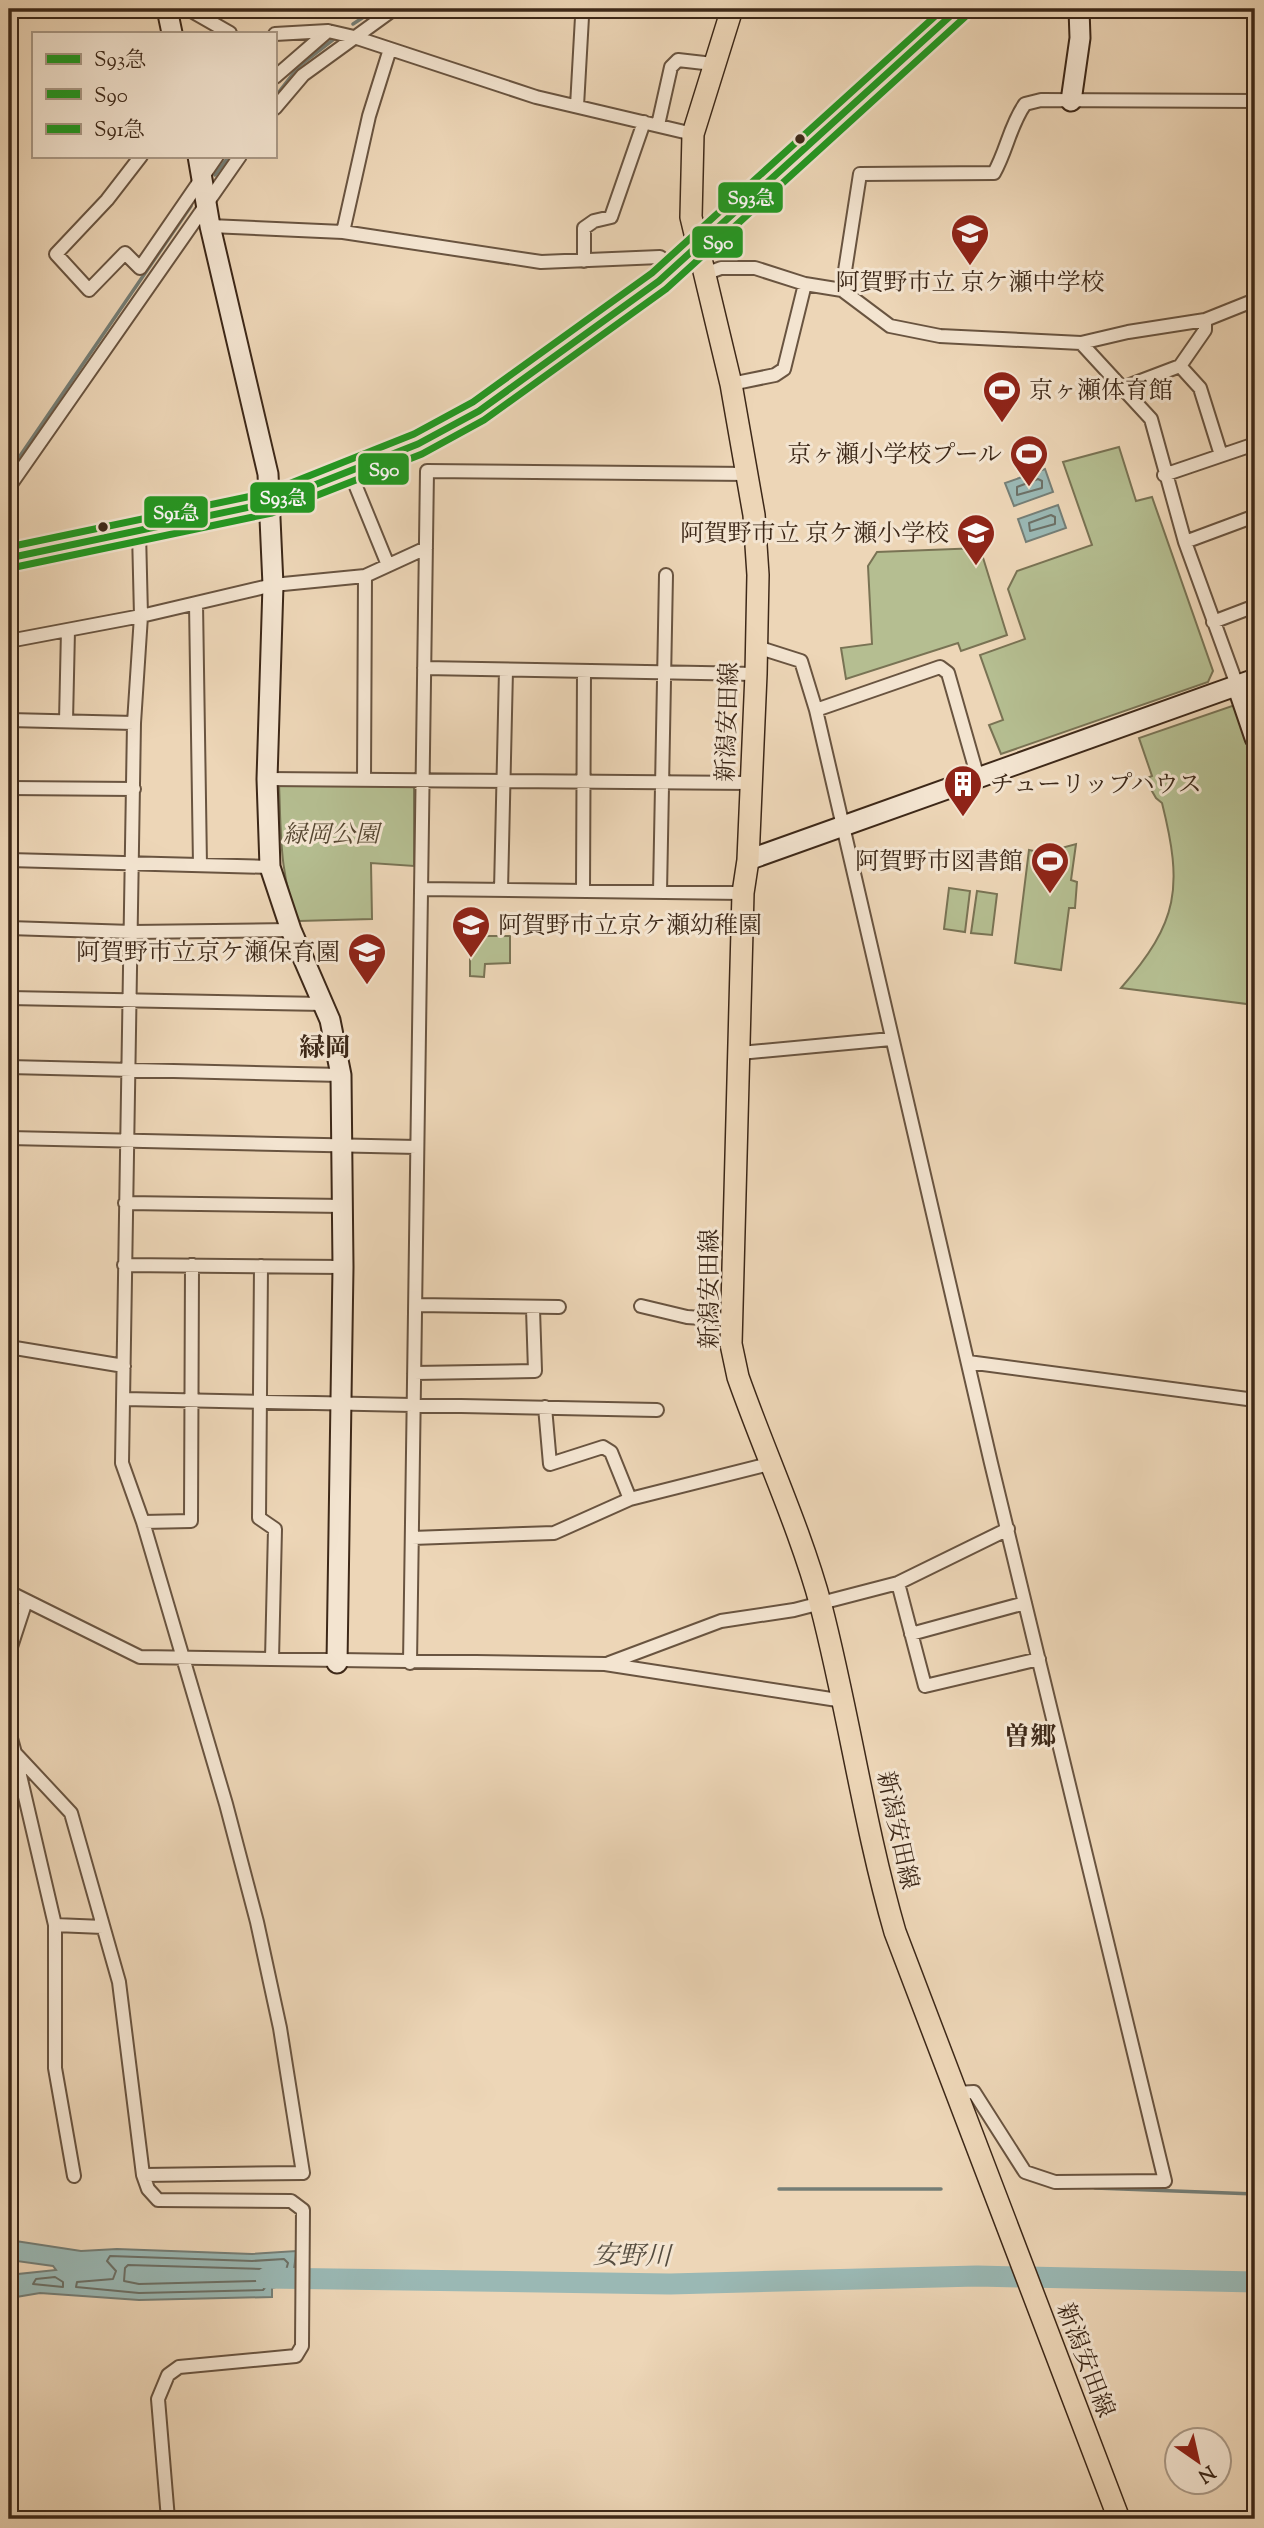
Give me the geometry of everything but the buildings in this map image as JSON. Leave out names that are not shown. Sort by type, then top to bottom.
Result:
[{"type":"main road","name":"新潟安田線","points":[[732,9],[713,64],[694,134],[691,217],[731,384],[749,474],[758,575],[748,860],[743,893],[730,1320],[738,1377],[820,1603],[844,1700],[880,1880],[895,1933],[1119,2519]]},
{"type":"street","points":[[167,9],[172,32]]},
{"type":"street","points":[[188,9],[228,32]]},
{"type":"street","points":[[276,107],[303,75],[394,9]]},
{"type":"street","points":[[9,558],[269,503],[418,444],[479,411],[584,338],[672,268],[958,9]]},
{"type":"street","points":[[1071,101],[1080,38],[1079,9]]},
{"type":"street","points":[[534,10],[578,11],[582,17],[577,106]]},
{"type":"street","points":[[276,76],[328,31]]},
{"type":"street","points":[[276,34],[328,31],[354,37],[536,97],[694,134]]},
{"type":"street","points":[[344,232],[369,116],[390,49]]},
{"type":"street","points":[[658,125],[671,67],[678,60],[713,64]]},
{"type":"street","points":[[842,290],[860,174],[994,173],[1007,151],[1016,117],[1025,104],[1041,100],[1255,101]]},
{"type":"street","points":[[584,261],[584,228],[594,221],[611,217],[644,121]]},
{"type":"street","points":[[139,158],[107,200],[56,254],[89,290],[125,253],[140,268],[216,158]]},
{"type":"street","points":[[198,158],[210,226],[268,474],[273,586],[267,779],[270,867],[291,930],[324,1004],[341,1075],[343,1267],[337,1663]]},
{"type":"street","points":[[9,487],[239,158]]},
{"type":"street","points":[[210,226],[344,232],[541,262],[660,257],[672,268]]},
{"type":"street","points":[[705,274],[721,268],[755,268],[805,284],[842,290],[890,326],[940,336],[1080,343],[1128,332],[1205,320],[1255,300]]},
{"type":"street","points":[[731,384],[775,375],[784,369],[805,284]]},
{"type":"street","points":[[1122,388],[1180,366],[1205,330],[1205,320]]},
{"type":"street","points":[[1080,343],[1151,419],[1164,475],[1213,622],[1246,682],[1255,738]]},
{"type":"street","points":[[1180,366],[1200,388],[1221,455]]},
{"type":"street","points":[[1164,475],[1255,444]]},
{"type":"street","points":[[410,1663],[427,471],[749,474]]},
{"type":"street","points":[[351,472],[388,565]]},
{"type":"street","points":[[1185,542],[1254,519]]},
{"type":"street","points":[[139,532],[141,616],[134,723],[134,863],[125,1203],[122,1463],[143,1522],[226,1804],[257,1922],[280,2028],[303,2173],[143,2175]]},
{"type":"street","points":[[9,641],[141,616],[273,586],[365,576],[426,548]]},
{"type":"street","points":[[660,892],[666,575]]},
{"type":"street","points":[[364,780],[365,576]]},
{"type":"street","points":[[196,603],[200,865]]},
{"type":"street","points":[[1213,622],[1255,606]]},
{"type":"street","points":[[66,721],[68,630]]},
{"type":"street","points":[[757,647],[801,661],[816,710],[1038,1659],[1165,2181],[1055,2182],[1038,2179],[1025,2172],[974,2092],[956,2093]]},
{"type":"street","points":[[816,710],[940,667],[948,673],[978,778]]},
{"type":"street","points":[[424,668],[756,674]]},
{"type":"street","points":[[501,890],[506,670]]},
{"type":"street","points":[[583,891],[584,671]]},
{"type":"street","points":[[748,860],[1246,682]]},
{"type":"street","points":[[9,720],[134,723]]},
{"type":"street","points":[[267,779],[751,783]]},
{"type":"street","points":[[9,788],[134,789]]},
{"type":"street","points":[[9,860],[270,867]]},
{"type":"street","points":[[421,889],[743,893]]},
{"type":"street","points":[[9,928],[132,932],[291,930]]},
{"type":"street","points":[[9,998],[324,1004]]},
{"type":"street","points":[[740,1052],[891,1039]]},
{"type":"street","points":[[9,1066],[341,1075]]},
{"type":"street","points":[[9,1138],[128,1138],[417,1147]]},
{"type":"street","points":[[125,1203],[343,1206]]},
{"type":"street","points":[[124,1265],[343,1267]]},
{"type":"street","points":[[143,1522],[191,1521],[192,1265]]},
{"type":"street","points":[[261,1266],[259,1518],[275,1529],[272,1659]]},
{"type":"street","points":[[415,1305],[533,1309],[559,1307]]},
{"type":"street","points":[[641,1306],[687,1317],[730,1320]]},
{"type":"street","points":[[414,1373],[535,1371],[533,1309]]},
{"type":"street","points":[[9,1347],[124,1366]]},
{"type":"street","points":[[968,1362],[1255,1400]]},
{"type":"street","points":[[124,1399],[657,1410]]},
{"type":"street","points":[[545,1407],[550,1464],[603,1447],[611,1452],[630,1499]]},
{"type":"street","points":[[412,1538],[554,1533],[630,1499],[769,1464]]},
{"type":"street","points":[[606,1664],[721,1621],[820,1603],[898,1583],[1008,1530]]},
{"type":"street","points":[[898,1583],[925,1686],[1038,1659]]},
{"type":"street","points":[[9,1592],[140,1657],[337,1663],[606,1664],[844,1700]]},
{"type":"street","points":[[9,1653],[26,1601]]},
{"type":"street","points":[[911,1634],[1025,1603]]},
{"type":"street","points":[[9,1731],[55,1926],[55,2068],[74,2176]]},
{"type":"street","points":[[15,1753],[71,1814],[119,1982],[143,2175],[148,2189],[158,2200],[291,2201],[303,2210],[302,2346],[296,2356],[196,2363],[178,2367],[168,2375],[158,2399],[169,2519]]},
{"type":"street","points":[[55,1926],[103,1927]]},
{"type":"green space","points":[[1119,447],[1136,501],[1152,497],[1213,671],[1208,682],[1001,754],[989,725],[1003,720],[980,655],[1025,639],[1008,589],[1017,571],[1092,545],[1063,462]]},
{"type":"green space","points":[[980,548],[1007,635],[961,651],[958,643],[846,679],[841,648],[872,644],[868,566],[877,552]]},
{"type":"green space","points":[[1235,705],[1255,761],[1255,1005],[1121,988],[1155,943],[1165,923],[1174,881],[1169,832],[1162,803],[1145,779],[1152,776],[1139,738]]},
{"type":"green space","name":"緑岡公園","points":[[279,784],[414,785],[414,866],[371,863],[372,919],[299,921],[292,905],[284,871]]},
{"type":"green space","name":"阿賀野市図書館","points":[[1076,844],[1071,880],[1077,882],[1075,908],[1069,908],[1061,970],[1015,963],[1029,850],[1043,853]]},
{"type":"green space","points":[[949,888],[970,891],[965,932],[944,929]]},
{"type":"green space","points":[[977,891],[997,894],[992,935],[971,933]]},
{"type":"green space","points":[[479,936],[510,936],[510,963],[485,964],[484,977],[470,976],[470,946]]},
{"type":"water","name":"京ヶ瀬小学校プール","points":[[1045,469],[1053,492],[1014,506],[1005,483]]},
{"type":"water","points":[[1058,505],[1066,528],[1026,542],[1018,519]]},
{"type":"water","points":[[9,2240],[81,2251],[117,2249],[252,2254],[296,2251],[292,2276],[280,2286],[272,2288],[272,2297],[139,2300],[40,2293],[10,2298],[9,2275],[56,2270],[53,2266],[9,2260]]},
{"type":"waterway","points":[[353,24],[376,9]]},
{"type":"waterway","points":[[276,96],[299,66],[334,39]]},
{"type":"waterway","points":[[215,175],[228,158]]},
{"type":"waterway","points":[[9,472],[191,206]]},
{"type":"waterway","points":[[1095,2188],[1255,2194]]},
{"type":"waterway","points":[[779,2189],[941,2189]]},
{"type":"waterway","name":"安野川","points":[[266,2278],[670,2284],[977,2276],[1255,2282]]},
{"type":"transit line","name":"S91急","points":[[9,547],[266,493],[414,434],[473,402],[652,273],[943,9]]},
{"type":"transit line","name":"S93急","points":[[9,558],[269,503],[418,444],[479,411],[659,281],[958,9]]},
{"type":"transit line","name":"S90","points":[[11,568],[272,513],[422,454],[484,420],[666,289],[965,17]]},
{"type":"place","name":"阿賀野市立 京ケ瀬中学校","points":[[970,267]]},
{"type":"place","name":"京ヶ瀬体育館","points":[[1002,424]]},
{"type":"place","name":"京ヶ瀬小学校プール","points":[[1029,488]]},
{"type":"place","name":"阿賀野市立 京ケ瀬小学校","points":[[976,567]]},
{"type":"place","name":"チューリップハウス","points":[[963,818]]},
{"type":"place","name":"阿賀野市図書館","points":[[1050,895]]},
{"type":"place","name":"阿賀野市立京ケ瀬幼稚園","points":[[471,959]]},
{"type":"place","name":"阿賀野市立京ケ瀬保育園","points":[[367,986]]},
{"type":"district","name":"緑岡","points":[[325,1047]]},
{"type":"district","name":"曽郷","points":[[1030,1736]]}]
